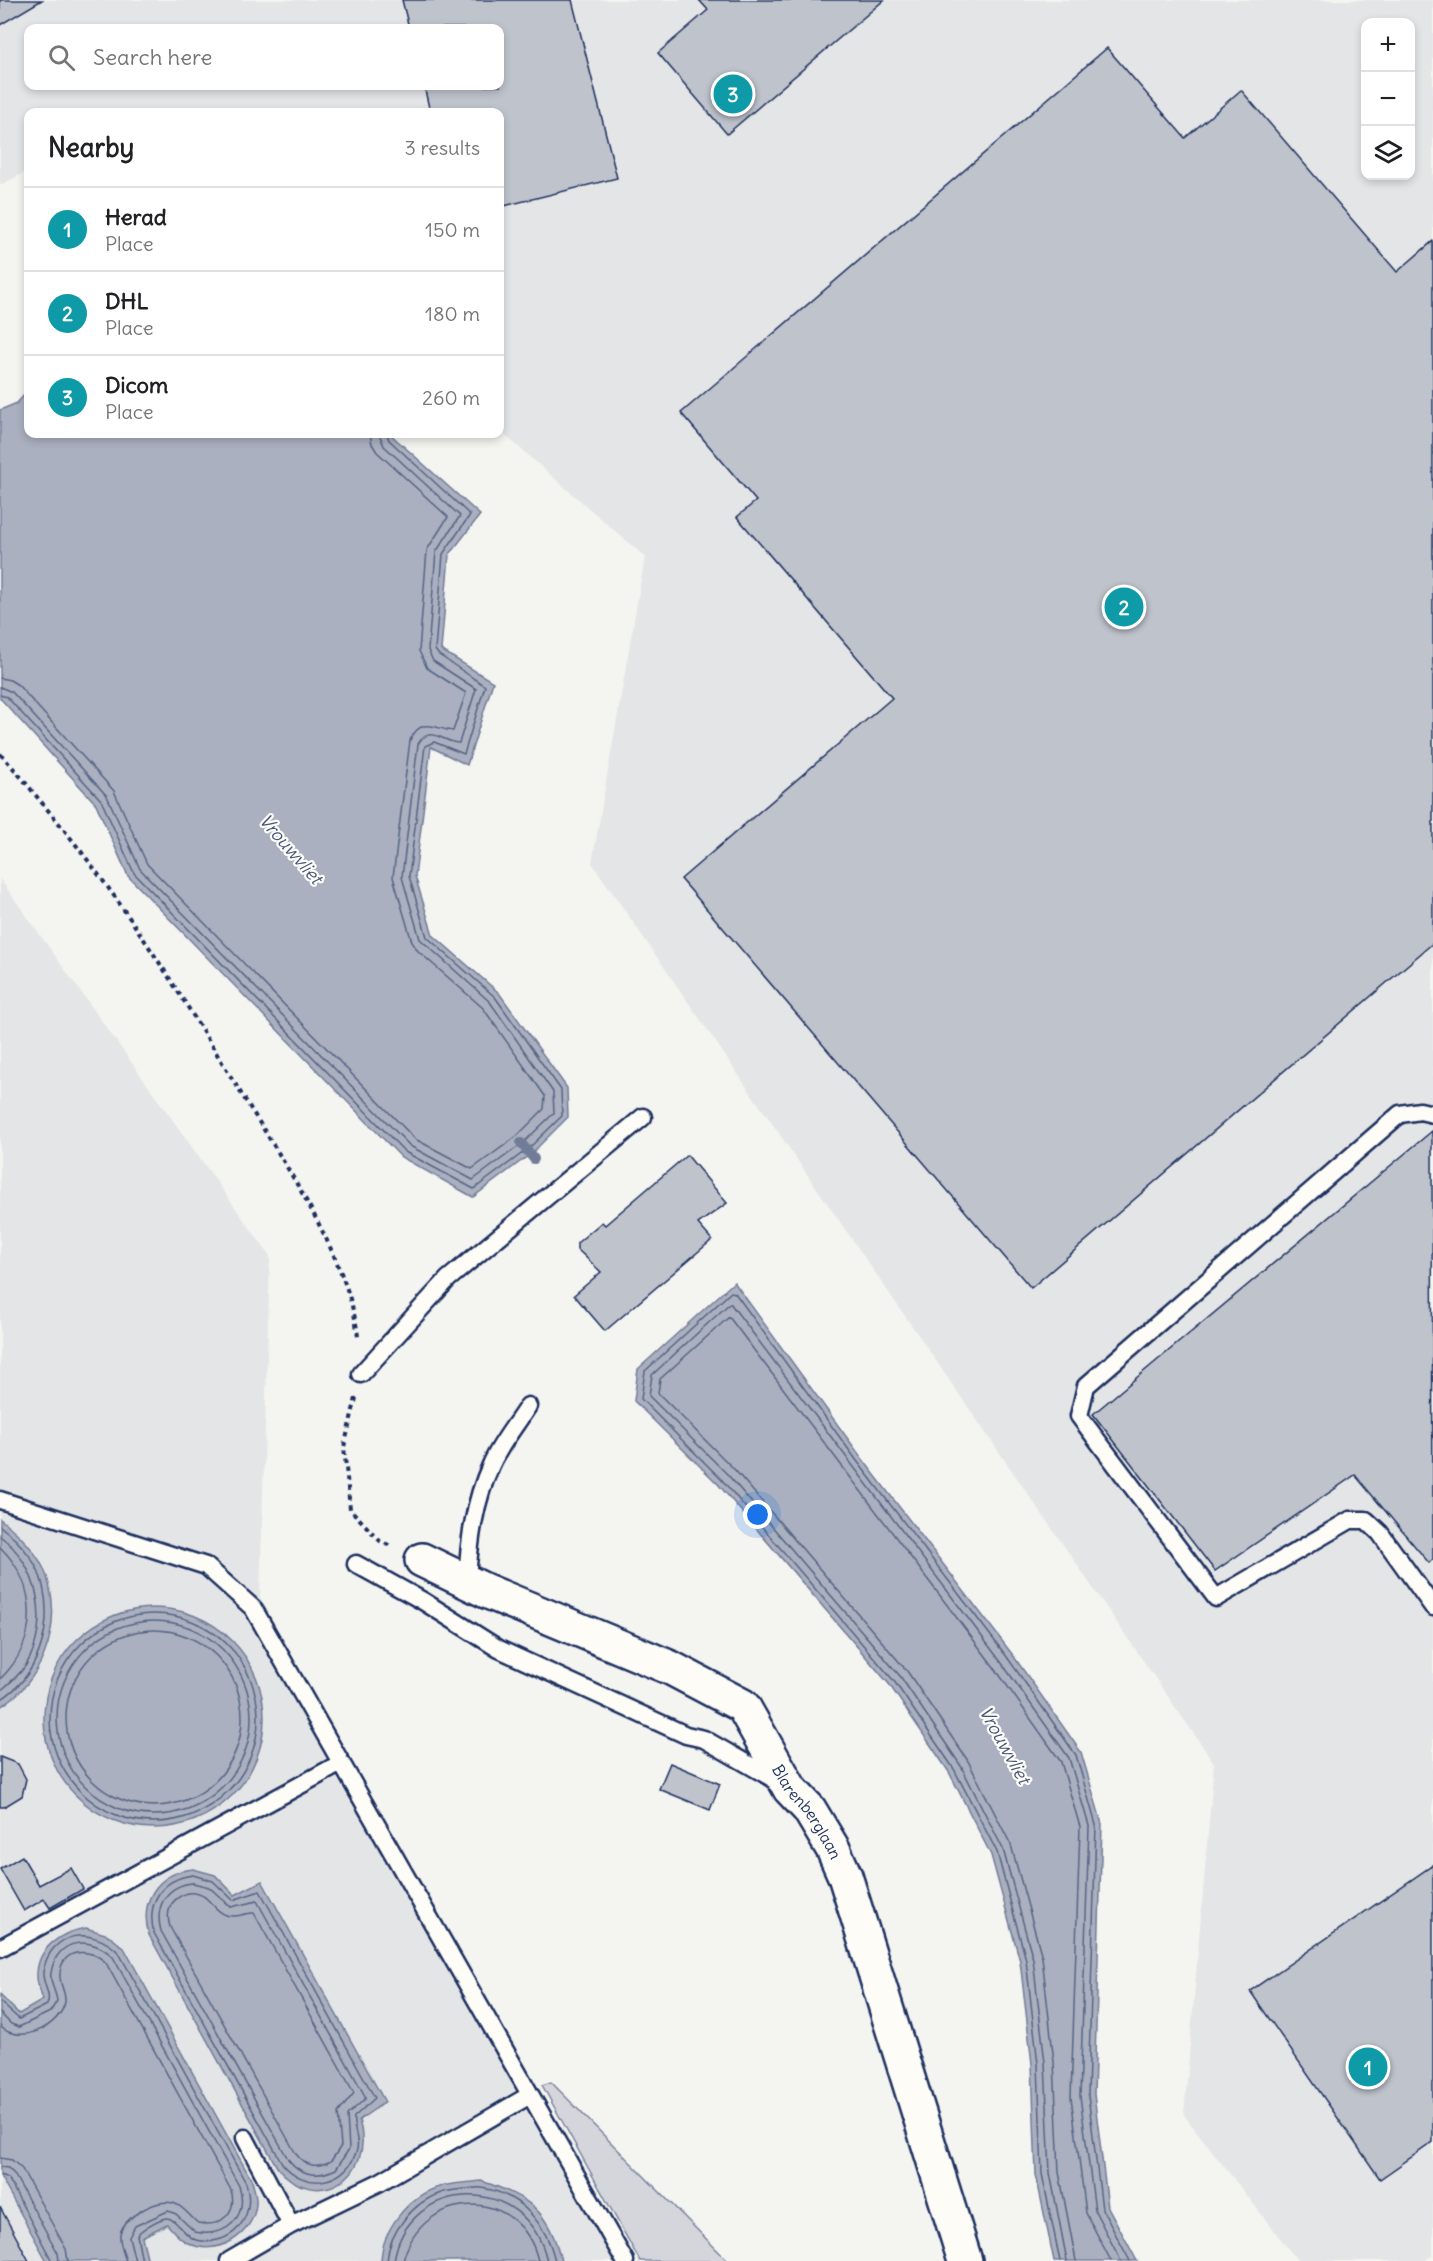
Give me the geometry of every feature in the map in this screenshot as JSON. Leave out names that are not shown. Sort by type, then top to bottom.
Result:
[{"type":"street","name":"Blarenberglaan","points":[[422,1560],[466,1582],[671,1668],[743,1706],[790,1789],[808,1809],[833,1849],[845,1876],[965,2261]]},
{"type":"lane","points":[[1433,1114],[1420,1111],[1400,1114],[1086,1386],[1079,1416],[1216,1598],[1350,1520],[1366,1520],[1380,1533],[1433,1607]]},
{"type":"lane","points":[[361,1374],[448,1279],[643,1116]]},
{"type":"lane","points":[[466,1582],[469,1540],[477,1502],[491,1464],[528,1406]]},
{"type":"lane","points":[[0,1500],[206,1566],[253,1608],[625,2261]]},
{"type":"lane","points":[[356,1564],[423,1601],[500,1649],[686,1735],[704,1739],[790,1789]]},
{"type":"lane","points":[[0,1948],[341,1763]]},
{"type":"lane","points":[[230,2261],[291,2225],[380,2182],[530,2095]]},
{"type":"lane","points":[[245,2138],[291,2225]]},
{"type":"path","points":[[0,754],[114,892],[151,947],[302,1191],[336,1262],[356,1324],[361,1374],[344,1448],[350,1509],[380,1541],[422,1560]]},
{"type":"shaded area","points":[[0,0],[1433,0],[1433,2255],[1424,2261],[1298,2261],[1184,2115],[1214,1763],[592,863],[645,557],[504,434],[504,108],[24,108],[24,173],[0,185]]},
{"type":"shaded area","points":[[0,879],[270,1256],[260,1597],[625,2261],[0,2261]]},
{"type":"shaded area","points":[[551,2082],[728,2261],[640,2261],[542,2085]]},
{"type":"water","points":[[24,395],[24,438],[394,438],[480,515],[449,555],[441,650],[493,682],[467,765],[431,747],[415,876],[433,935],[499,993],[567,1088],[568,1117],[532,1153],[473,1197],[401,1157],[128,876],[96,804],[0,698],[0,410],[17,403]]},
{"type":"water","points":[[734,1282],[861,1457],[1012,1654],[1081,1752],[1102,1824],[1094,2094],[1108,2207],[1137,2261],[1054,2261],[1036,2175],[1032,2064],[1020,1961],[991,1855],[949,1772],[889,1684],[718,1484],[634,1401],[638,1369]]},
{"type":"water","points":[[0,1519],[23,1539],[42,1565],[49,1584],[52,1620],[50,1637],[37,1669],[27,1684],[0,1707]]},
{"type":"water","points":[[143,1608],[165,1608],[196,1616],[215,1626],[232,1640],[246,1657],[256,1676],[264,1707],[264,1729],[256,1760],[246,1779],[232,1796],[215,1810],[196,1820],[165,1828],[143,1828],[102,1815],[84,1803],[69,1788],[52,1760],[44,1729],[44,1707],[57,1666],[69,1648],[84,1633],[112,1616]]},
{"type":"water","points":[[193,1869],[215,1875],[235,1895],[262,1881],[385,2102],[359,2120],[362,2141],[359,2158],[351,2173],[339,2183],[324,2188],[308,2188],[292,2181],[277,2167],[149,1935],[147,1911],[154,1891],[170,1876]]},
{"type":"water","points":[[86,1928],[108,1935],[124,1948],[252,2181],[256,2198],[254,2215],[241,2234],[232,2241],[210,2248],[199,2247],[179,2237],[167,2224],[142,2237],[148,2261],[47,2261],[0,2176],[0,1995],[19,2014],[43,2000],[37,1977],[38,1967],[45,1950],[68,1933]]},
{"type":"water","points":[[481,2181],[512,2193],[534,2208],[550,2230],[561,2261],[381,2261],[386,2237],[392,2226],[399,2215],[417,2198],[439,2187]]},
{"type":"building","points":[[0,0],[42,0],[0,25]]},
{"type":"building","points":[[402,0],[572,0],[617,178],[504,206],[504,108],[429,108],[425,90],[504,90],[504,24],[408,24]]},
{"type":"building","points":[[699,0],[884,0],[727,134],[658,53],[708,10]]},
{"type":"building","points":[[1107,48],[1185,138],[1241,90],[1397,272],[1433,241],[1433,943],[1031,1288],[681,879],[892,698],[737,517],[756,501],[681,413]]},
{"type":"building","points":[[1432,1131],[1433,1559],[1429,1563],[1355,1475],[1215,1571],[1093,1414]]},
{"type":"building","points":[[687,1155],[727,1203],[698,1224],[712,1240],[605,1331],[574,1295],[601,1272],[577,1249],[577,1243],[602,1222],[605,1225]]},
{"type":"building","points":[[0,1757],[18,1764],[26,1779],[22,1796],[4,1807],[0,1807]]},
{"type":"building","points":[[670,1763],[720,1784],[710,1810],[659,1789]]},
{"type":"building","points":[[22,1856],[39,1885],[71,1868],[83,1889],[50,1908],[44,1899],[24,1911],[0,1869]]},
{"type":"building","points":[[1433,1865],[1433,2142],[1380,2179],[1250,1991]]},
{"type":"building","points":[[0,2207],[29,2261],[0,2261]]},
{"type":"waterway","name":"Vrouwvliet","points":[[521,1143],[534,1159]]},
{"type":"place","name":"Dicom","points":[[733,94]]},
{"type":"place","name":"DHL","points":[[1124,607]]},
{"type":"place","name":"Herad","points":[[1368,2067]]}]
